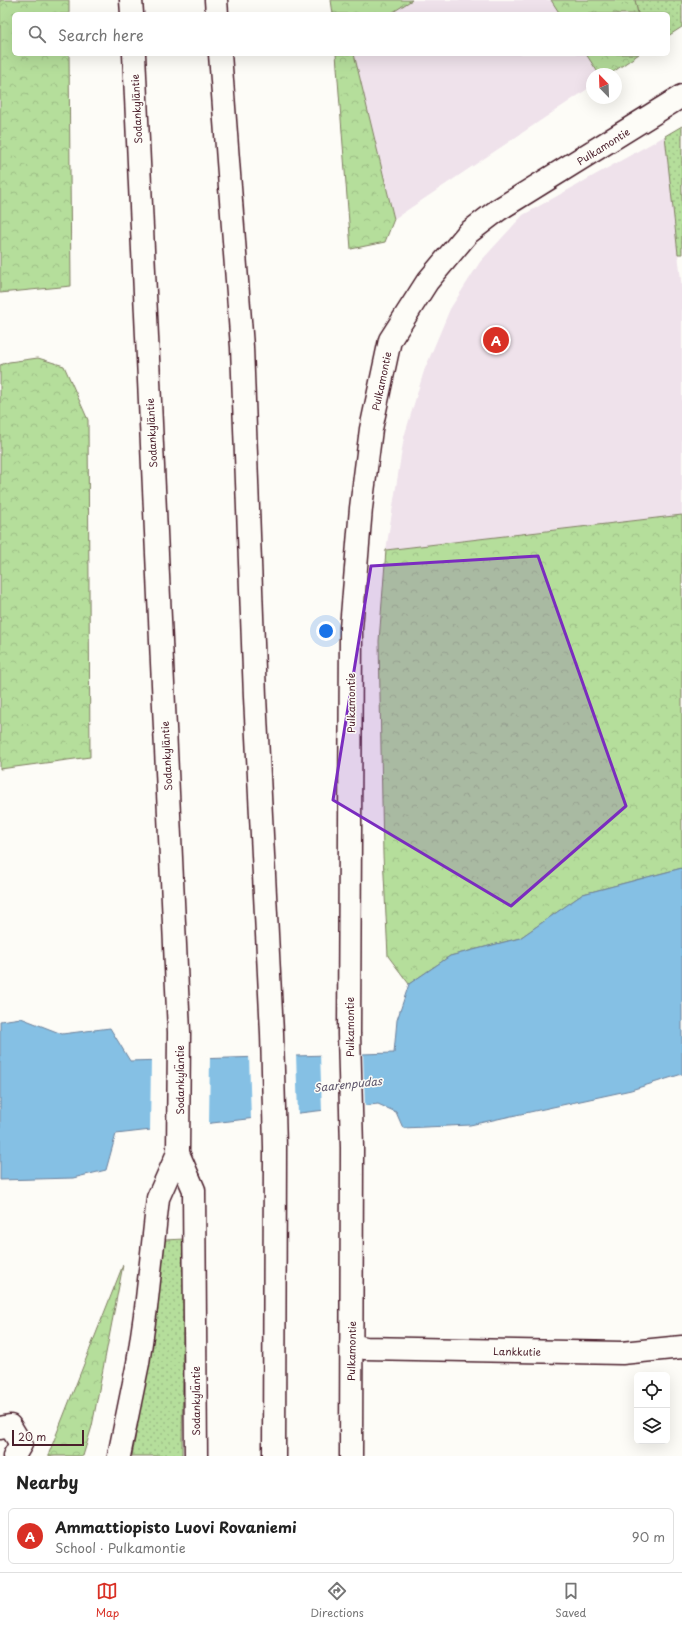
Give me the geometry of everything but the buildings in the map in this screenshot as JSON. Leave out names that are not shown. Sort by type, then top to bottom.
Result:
[{"type":"main road","points":[[131,0],[132,12]]},
{"type":"main road","points":[[216,0],[217,12]]},
{"type":"main road","name":"Sodankyläntie","points":[[134,56],[179,1032],[178,1153],[194,1190],[196,1456]]},
{"type":"main road","points":[[220,56],[242,347],[255,697],[272,1033],[275,1147],[274,1456]]},
{"type":"main road","name":"Pulkamontie","points":[[351,1456],[352,1148],[349,1034],[350,628],[361,508],[371,429],[390,340],[427,282],[468,233],[498,210],[682,96]]},
{"type":"main road","points":[[119,1456],[138,1364],[146,1308],[158,1198],[178,1153]]},
{"type":"main road","name":"Lankkutie","points":[[351,1345],[365,1348],[622,1353],[682,1347]]},
{"type":"main road","points":[[0,1428],[10,1426],[22,1444],[14,1456]]},
{"type":"highlighted area","points":[[538,556],[626,806],[511,906],[333,800],[371,566]]},
{"type":"shaded area","points":[[412,0],[551,0],[559,12],[393,12]]},
{"type":"shaded area","points":[[354,56],[587,56],[595,68],[586,68],[586,90],[394,219]]},
{"type":"shaded area","points":[[665,136],[682,289],[682,515],[386,550],[404,437],[424,371],[450,309],[480,262],[523,215]]},
{"type":"green space","points":[[0,0],[69,0],[69,12],[12,12],[12,56],[69,56],[71,286],[0,293]]},
{"type":"green space","points":[[331,0],[412,0],[393,12],[333,12]]},
{"type":"green space","points":[[551,0],[635,0],[638,12],[559,12]]},
{"type":"green space","points":[[635,0],[682,0],[682,27],[670,35],[670,12],[638,12]]},
{"type":"green space","points":[[336,56],[354,56],[394,219],[385,242],[351,249]]},
{"type":"green space","points":[[587,56],[636,56],[619,68],[595,68]]},
{"type":"green space","points":[[682,126],[682,254],[678,254],[665,136]]},
{"type":"green space","points":[[38,358],[64,366],[88,420],[90,757],[0,769],[0,365],[9,362]]},
{"type":"green space","points":[[682,515],[682,868],[583,894],[520,938],[450,956],[409,984],[388,956],[383,855],[379,641],[386,550]]},
{"type":"green space","points":[[184,1239],[182,1456],[132,1456],[154,1328],[165,1240]]},
{"type":"green space","points":[[123,1265],[92,1426],[83,1456],[49,1456],[49,1453]]},
{"type":"water","name":"Saarenpudas","points":[[682,868],[682,1074],[631,1090],[470,1125],[403,1128],[396,1112],[378,1104],[116,1134],[106,1170],[73,1178],[0,1180],[0,1021],[21,1018],[62,1034],[110,1028],[130,1061],[394,1053],[397,1020],[409,984],[450,956],[520,938],[583,894]]},
{"type":"pier","points":[[363,1052],[365,1107],[322,1112],[320,1053]]},
{"type":"pier","points":[[296,1054],[298,1115],[251,1120],[249,1055]]},
{"type":"pier","points":[[210,1057],[209,1125],[150,1132],[151,1058]]},
{"type":"place","name":"Ammattiopisto Luovi Rovaniemi","points":[[496,340]]}]
